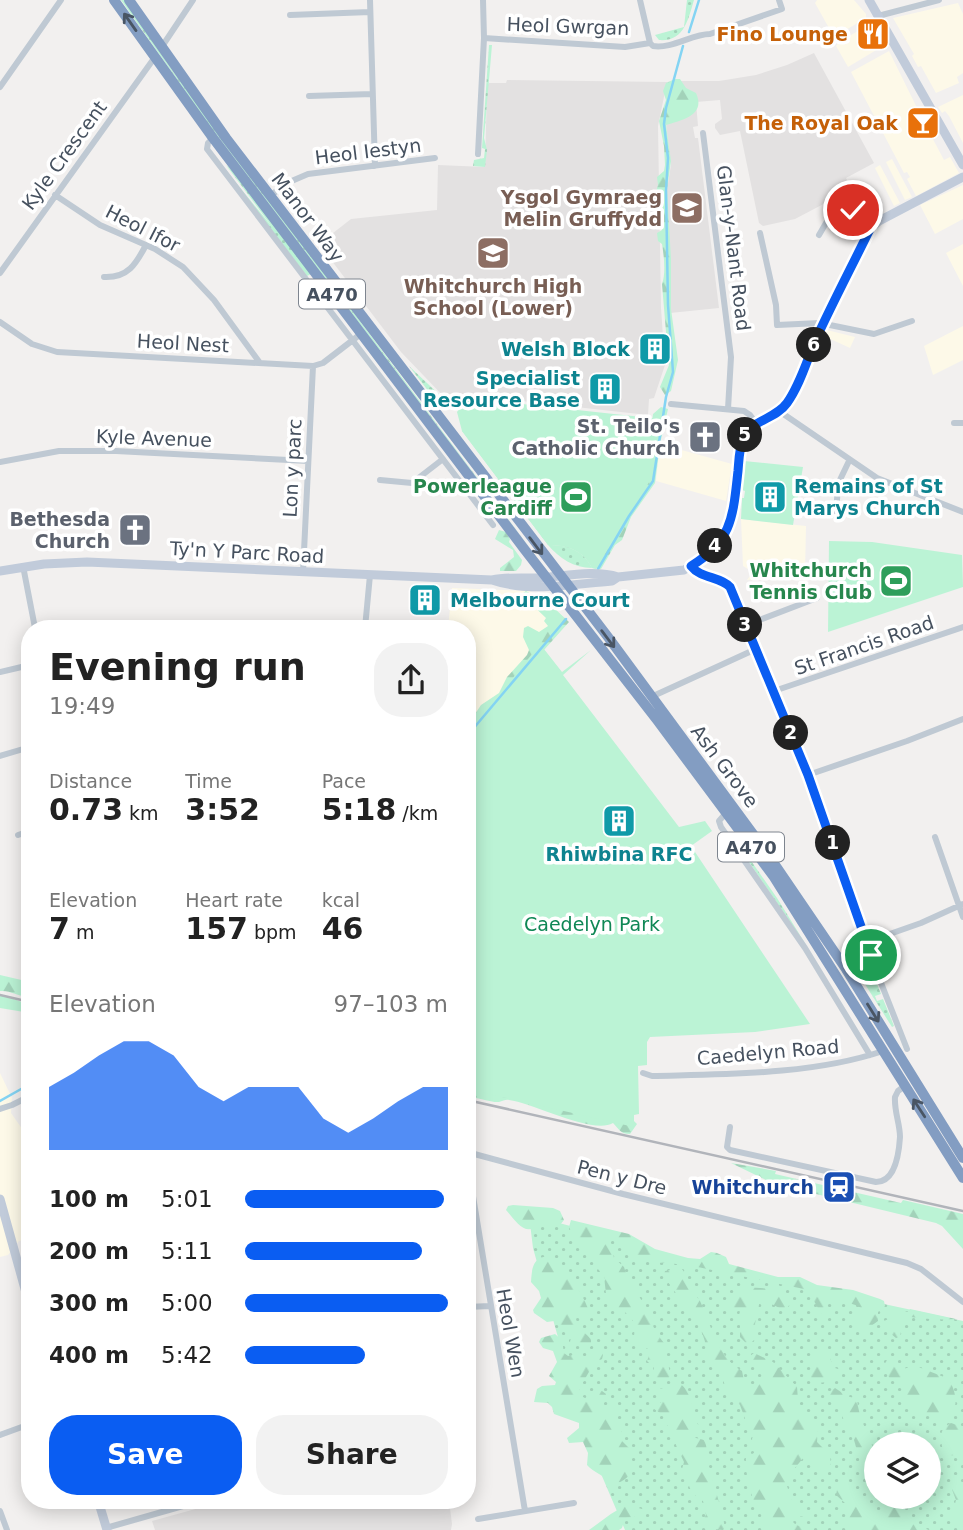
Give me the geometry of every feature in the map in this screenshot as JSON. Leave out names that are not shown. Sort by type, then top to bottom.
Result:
[{"type":"highway","name":"Manor Way","points":[[114,0],[270,196],[556,581]]},
{"type":"highway","name":"Manor Way","points":[[129,0],[158,52],[214,138],[357,337],[556,581]]},
{"type":"highway","name":"Ash Grove","points":[[556,581],[651,697],[767,853],[916,1079]]},
{"type":"highway","name":"Ash Grove","points":[[556,581],[794,908],[905,1086]]},
{"type":"highway","name":"A470","points":[[916,1079],[963,1158]]},
{"type":"highway","name":"A470","points":[[905,1086],[963,1178]]},
{"type":"street","points":[[1,84],[61,0]]},
{"type":"street","name":"Kyle Crescent","points":[[0,272],[194,0]]},
{"type":"street","points":[[370,0],[375,166]]},
{"type":"street","points":[[478,154],[484,38],[483,0]]},
{"type":"street","points":[[640,0],[650,43]]},
{"type":"street","name":"Heol Gwrgan","points":[[484,38],[625,47],[650,43],[662,47],[782,9],[779,0]]},
{"type":"street","points":[[869,0],[963,166]]},
{"type":"street","points":[[878,16],[939,0]]},
{"type":"street","points":[[290,15],[370,12]]},
{"type":"street","points":[[309,96],[372,94]]},
{"type":"street","name":"Glan-y-Nant Road","points":[[703,133],[731,357],[728,409]]},
{"type":"street","name":"Heol Iestyn","points":[[270,196],[287,183],[308,174],[435,158]]},
{"type":"street","points":[[906,1049],[808,775],[728,584],[698,574],[691,566],[710,552],[730,523],[734,511],[741,445],[746,433],[789,401],[823,323],[870,229],[879,221],[963,177]]},
{"type":"street","name":"Heol Ifor","points":[[55,195],[100,225],[146,245],[176,262],[204,288],[260,363]]},
{"type":"street","points":[[845,195],[858,220],[870,229]]},
{"type":"street","points":[[819,235],[827,223],[853,210]]},
{"type":"street","points":[[760,233],[778,325],[823,323],[874,334],[912,321]]},
{"type":"street","points":[[104,277],[121,276],[129,272],[146,245]]},
{"type":"street","name":"Heol Nest","points":[[0,322],[32,344],[57,352],[313,366]]},
{"type":"street","points":[[313,366],[323,363],[357,337]]},
{"type":"street","name":"Manor Way","points":[[357,337],[443,460],[493,525]]},
{"type":"street","name":"Lon y parc","points":[[303,572],[313,366]]},
{"type":"street","points":[[671,404],[747,412],[756,423]]},
{"type":"street","points":[[779,411],[849,461],[892,485],[963,512]]},
{"type":"street","points":[[954,423],[963,423]]},
{"type":"street","name":"Kyle Avenue","points":[[0,462],[51,452],[83,451],[308,461]]},
{"type":"street","points":[[380,480],[412,483],[443,460]]},
{"type":"street","points":[[836,516],[838,484],[849,461]]},
{"type":"street","name":"Ty'n Y Parc Road","points":[[0,571],[23,566],[87,562],[492,580],[504,584],[612,575],[618,577],[677,571],[691,566]]},
{"type":"street","points":[[23,566],[33,620]]},
{"type":"street","points":[[366,620],[370,575]]},
{"type":"street","points":[[746,625],[817,598]]},
{"type":"street","name":"St Francis Road","points":[[774,691],[963,627]]},
{"type":"street","points":[[651,697],[756,649]]},
{"type":"street","points":[[0,672],[21,667]]},
{"type":"street","points":[[808,775],[963,719]]},
{"type":"street","points":[[0,756],[21,750]]},
{"type":"street","name":"Ash Grove","points":[[726,813],[719,821],[721,827],[805,948],[870,1055]]},
{"type":"street","points":[[935,837],[961,905],[963,918]]},
{"type":"street","points":[[867,942],[961,905]]},
{"type":"street","points":[[853,981],[870,971],[874,965]]},
{"type":"street","name":"Caedelyn Road","points":[[643,1073],[652,1076],[764,1072],[870,1055],[894,1045]]},
{"type":"street","points":[[730,1127],[727,1147],[730,1150],[885,1182],[891,1176],[899,1141],[895,1097],[916,1079]]},
{"type":"street","points":[[0,1109],[21,1100]]},
{"type":"street","name":"Pen y Dre","points":[[476,1154],[604,1189],[906,1263],[921,1269],[963,1302]]},
{"type":"street","points":[[0,1199],[21,1275]]},
{"type":"street","name":"Heol Wen","points":[[476,1217],[524,1511]]},
{"type":"street","points":[[476,1307],[490,1306]]},
{"type":"street","points":[[0,1435],[21,1427]]},
{"type":"street","points":[[478,1519],[574,1503]]},
{"type":"street","points":[[100,1509],[106,1529],[174,1509]]},
{"type":"street","points":[[0,1511],[7,1530]]},
{"type":"shaded area","points":[[817,0],[854,0],[866,14],[866,18],[834,37],[815,3]]},
{"type":"shaded area","points":[[958,3],[963,14],[963,73],[957,77],[959,83],[936,93],[921,66],[918,67],[912,56],[914,54],[893,18]]},
{"type":"shaded area","points":[[870,24],[883,46],[848,67],[836,46]]},
{"type":"shaded area","points":[[889,51],[922,118],[927,116],[931,123],[926,126],[944,160],[950,157],[959,173],[916,196],[907,179],[910,177],[907,172],[904,173],[851,72]]},
{"type":"shaded area","points":[[814,53],[874,163],[846,178],[852,189],[795,219],[763,226],[759,223],[740,131],[720,135],[715,128],[715,124],[722,119],[720,100],[696,102],[698,126],[693,127],[695,138],[698,138],[719,308],[670,313],[667,189],[671,165],[666,124],[674,81],[719,81],[756,75]]},
{"type":"shaded area","name":"Whitchurch High School (Lower)","points":[[507,80],[667,82],[658,126],[661,308],[665,365],[654,398],[649,399],[648,415],[458,394],[447,400],[401,352],[319,244],[351,219],[437,210],[438,165],[485,167],[487,86],[489,83],[506,83]]},
{"type":"shaded area","points":[[963,95],[963,143],[949,116],[945,111],[942,113],[938,107]]},
{"type":"shaded area","points":[[892,159],[912,197],[905,200],[886,162]]},
{"type":"shaded area","points":[[880,165],[900,203],[894,206],[875,168]]},
{"type":"shaded area","points":[[963,185],[963,219],[935,234],[920,205]]},
{"type":"shaded area","points":[[963,244],[963,286],[946,253]]},
{"type":"shaded area","points":[[963,326],[963,360],[933,375],[924,346]]},
{"type":"shaded area","points":[[827,330],[855,337],[850,348],[824,336]]},
{"type":"shaded area","points":[[660,444],[732,464],[726,501],[656,481]]},
{"type":"shaded area","points":[[741,519],[806,526],[805,573],[747,580],[753,572],[743,566]]},
{"type":"shaded area","points":[[452,588],[530,591],[563,616],[476,720],[476,620],[449,620]]},
{"type":"shaded area","points":[[0,1073],[12,1098],[11,1113],[21,1127],[21,1240],[8,1255],[0,1257]]},
{"type":"shaded area","points":[[195,1509],[450,1509],[452,1524],[451,1530],[155,1530],[152,1521]]},
{"type":"green space","points":[[121,0],[124,0],[174,73],[538,559],[210,126]]},
{"type":"green space","points":[[687,0],[694,0],[684,28],[674,37],[659,40],[655,35],[684,27]]},
{"type":"green space","points":[[489,45],[492,45],[484,138],[487,150],[485,167],[473,166],[474,160],[484,158],[485,149],[482,148]]},
{"type":"green space","points":[[680,79],[686,88],[696,93],[698,107],[691,115],[666,125],[671,161],[667,189],[671,309],[678,360],[671,391],[665,395],[660,387],[669,365],[665,351],[667,344],[662,284],[664,259],[657,233],[662,230],[662,215],[657,177],[664,171],[665,165],[659,121],[666,100],[663,91],[666,83]]},
{"type":"green space","points":[[220,163],[273,228],[226,165],[234,172],[311,274],[307,276]]},
{"type":"green space","points":[[409,366],[446,401],[446,404],[436,401]]},
{"type":"green space","name":"Powerleague Cardiff","points":[[467,398],[660,419],[651,479],[596,569],[574,550],[548,545],[462,431],[457,412]]},
{"type":"green space","name":"Powerleague Cardiff","points":[[661,407],[668,409],[655,483],[631,517],[622,540],[615,545],[601,569],[592,568],[584,557],[574,550],[548,545],[462,431],[651,429],[653,414]]},
{"type":"green space","points":[[744,461],[803,467],[793,525],[741,519],[745,491],[742,490]]},
{"type":"green space","points":[[499,530],[506,532],[509,542],[522,560],[516,571],[500,571],[500,568],[514,557],[513,550],[495,539]]},
{"type":"green space","name":"Whitchurch Tennis Club","points":[[829,541],[872,542],[962,555],[963,587],[828,632]]},
{"type":"green space","points":[[548,545],[574,550],[584,557],[592,568],[567,561]]},
{"type":"green space","points":[[526,591],[551,605],[569,622],[544,650],[562,673],[476,758],[476,712],[481,705],[499,693],[507,677],[527,655],[529,650],[523,637],[524,628],[528,626],[539,632],[548,626],[544,621],[546,618],[523,593]]},
{"type":"green space","name":"Caedelyn Park","points":[[540,644],[562,672],[591,650],[563,675],[679,827],[705,821],[712,831],[691,846],[810,1024],[755,1032],[650,1037],[647,1042],[647,1065],[638,1066],[639,1114],[634,1115],[634,1127],[476,1091],[476,720]]},
{"type":"green space","points":[[740,845],[777,898],[808,948],[738,846]]},
{"type":"green space","points":[[0,975],[21,980],[21,996],[0,991]]},
{"type":"green space","points":[[866,978],[875,979],[881,994],[875,996],[877,1001],[883,999],[894,1026],[892,1027],[863,981]]},
{"type":"green space","points":[[0,994],[21,1002],[21,1012],[0,1008]]},
{"type":"green space","points":[[476,1074],[630,1117],[637,1124],[630,1134],[627,1134],[613,1123],[604,1126],[592,1125],[520,1102],[476,1099]]},
{"type":"green space","points":[[731,1163],[776,1171],[775,1174],[901,1203],[903,1200],[963,1214],[963,1249],[936,1223],[783,1186]]},
{"type":"green space","points":[[513,1205],[553,1208],[560,1211],[564,1220],[560,1225],[540,1223],[526,1229],[506,1210]]},
{"type":"green space","points":[[529,1215],[623,1240],[642,1252],[963,1321],[963,1530],[625,1530],[587,1441],[533,1248]]},
{"type":"green space","points":[[571,1220],[629,1234],[655,1249],[688,1258],[700,1259],[711,1252],[717,1253],[726,1257],[729,1264],[778,1277],[800,1277],[817,1285],[853,1290],[884,1301],[885,1306],[878,1312],[878,1321],[871,1326],[870,1331],[861,1332],[848,1320],[852,1314],[860,1312],[861,1308],[853,1304],[827,1302],[824,1319],[809,1292],[804,1289],[688,1265],[643,1261],[631,1255],[625,1244],[601,1237],[612,1249],[614,1258],[624,1267],[656,1333],[664,1343],[670,1376],[665,1383],[652,1379],[654,1367],[647,1361],[651,1350],[635,1342],[635,1323],[609,1301],[604,1276],[597,1268],[590,1251],[572,1234],[569,1227]]},
{"type":"green space","points":[[551,1256],[562,1267],[587,1305],[588,1315],[576,1316],[576,1320],[580,1329],[591,1339],[591,1346],[588,1348],[570,1342],[571,1337],[565,1333],[562,1325],[554,1321],[547,1322],[534,1313],[533,1310],[541,1298],[531,1282],[533,1267],[540,1258]]},
{"type":"green space","points":[[681,1268],[691,1290],[700,1301],[721,1349],[742,1371],[744,1381],[751,1386],[763,1378],[760,1368],[749,1360],[754,1353],[773,1362],[797,1387],[799,1412],[818,1426],[817,1442],[830,1455],[831,1468],[823,1472],[804,1457],[785,1480],[792,1501],[805,1513],[805,1517],[791,1515],[791,1520],[807,1530],[769,1530],[761,1525],[762,1513],[752,1495],[746,1464],[746,1457],[754,1453],[754,1432],[747,1424],[740,1405],[726,1390],[721,1372],[706,1352],[697,1323],[664,1275],[665,1271]]},
{"type":"green space","points":[[744,1287],[774,1289],[790,1304],[785,1311],[760,1300],[755,1324],[757,1337],[746,1343],[740,1337],[740,1311],[727,1311],[723,1304],[729,1296],[737,1296]]},
{"type":"green space","points":[[889,1308],[908,1312],[910,1309],[956,1319],[911,1317],[902,1325],[900,1337],[896,1338],[884,1328],[884,1321],[893,1317],[888,1314]]},
{"type":"green space","points":[[555,1334],[562,1340],[564,1353],[568,1356],[585,1357],[594,1349],[601,1351],[603,1355],[602,1359],[593,1365],[579,1389],[581,1396],[589,1400],[595,1392],[602,1391],[606,1394],[603,1408],[606,1410],[613,1406],[617,1409],[615,1418],[621,1428],[621,1440],[630,1449],[629,1455],[634,1464],[623,1481],[611,1483],[592,1470],[587,1465],[588,1453],[583,1442],[569,1443],[567,1438],[579,1428],[579,1423],[554,1414],[548,1403],[534,1402],[537,1389],[555,1385],[556,1382],[549,1376],[557,1362],[553,1351],[543,1348],[539,1342],[541,1338]]},
{"type":"green space","points":[[824,1350],[830,1355],[832,1367],[838,1369],[841,1374],[837,1381],[818,1383],[811,1380],[811,1368],[807,1363],[810,1356]]},
{"type":"green space","points":[[888,1359],[902,1369],[916,1366],[949,1379],[956,1402],[952,1412],[941,1421],[934,1413],[923,1415],[903,1405],[902,1396],[907,1391],[890,1379],[883,1366]]},
{"type":"green space","points":[[675,1382],[682,1385],[690,1395],[699,1426],[698,1430],[691,1434],[705,1443],[725,1528],[723,1530],[704,1528],[702,1523],[706,1515],[703,1501],[692,1493],[682,1469],[684,1462],[676,1445],[673,1429],[665,1424],[664,1420],[667,1418],[650,1406],[653,1401],[660,1403],[664,1400],[659,1389],[669,1387]]},
{"type":"green space","points":[[835,1388],[857,1399],[867,1432],[864,1432],[864,1470],[852,1433],[829,1392]]},
{"type":"green space","points":[[951,1423],[963,1427],[963,1457],[943,1454],[941,1440],[946,1426]]},
{"type":"green space","points":[[963,1482],[963,1530],[958,1530],[952,1515],[956,1500],[951,1487]]},
{"type":"green space","points":[[838,1485],[852,1488],[864,1501],[864,1509],[871,1509],[880,1519],[883,1517],[882,1509],[901,1509],[909,1522],[929,1530],[849,1530],[845,1503],[836,1495]]},
{"type":"green space","points":[[628,1505],[642,1509],[642,1516],[625,1518],[619,1530],[589,1530],[613,1513]]},
{"type":"waterway","points":[[689,32],[699,0]]},
{"type":"waterway","points":[[598,569],[653,481],[666,397],[673,372],[668,305],[668,158],[664,124],[683,46]]},
{"type":"waterway","points":[[476,725],[566,619]]},
{"type":"waterway","points":[[0,1101],[21,1089]]},
{"type":"railway","points":[[0,995],[21,1000]]},
{"type":"railway","points":[[476,1102],[963,1211]]},
{"type":"place","name":"Fino Lounge","points":[[873,34]]},
{"type":"place","name":"The Royal Oak","points":[[923,123]]},
{"type":"place","name":"Ysgol Gymraeg Melin Gruffydd","points":[[687,208]]},
{"type":"place","name":"Whitchurch High School (Lower)","points":[[493,253]]},
{"type":"place","name":"Welsh Block","points":[[655,349]]},
{"type":"place","name":"Specialist Resource Base","points":[[605,389]]},
{"type":"place","name":"St. Teilo's Catholic Church","points":[[705,437]]},
{"type":"place","name":"Powerleague Cardiff","points":[[576,497]]},
{"type":"place","name":"Remains of St Marys Church","points":[[770,497]]},
{"type":"place","name":"Bethesda Church","points":[[135,530]]},
{"type":"place","name":"Whitchurch Tennis Club","points":[[896,581]]},
{"type":"place","name":"Melbourne Court","points":[[425,600]]},
{"type":"place","name":"Rhiwbina RFC","points":[[619,821]]},
{"type":"place","name":"Whitchurch","points":[[839,1187]]},
{"type":"route","points":[[853,210],[858,220],[870,229],[823,323],[789,401],[775,414],[751,426],[744,437],[739,455],[733,516],[725,534],[704,558],[691,566],[698,574],[725,582],[730,587],[808,775],[871,955]]}]
